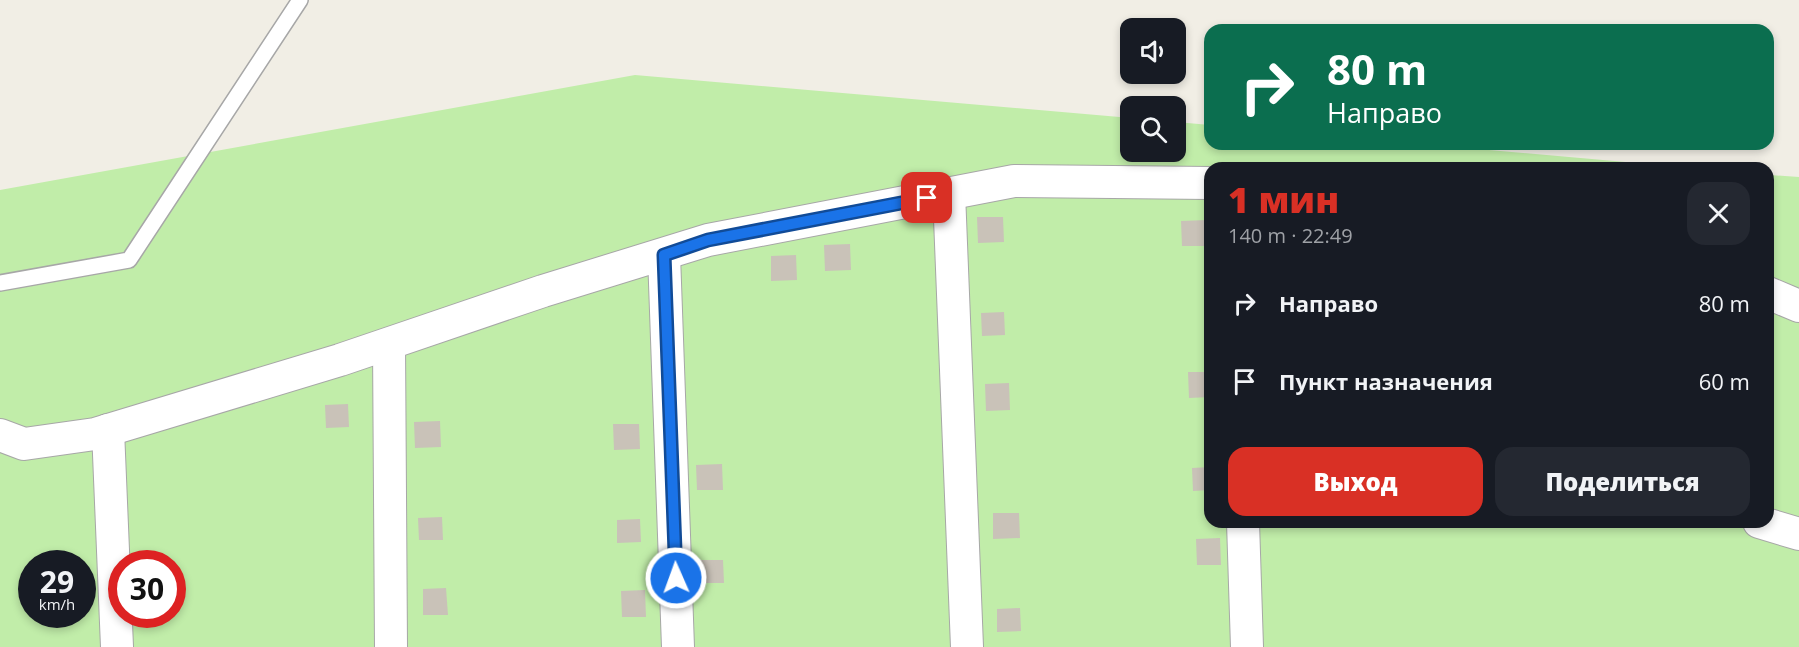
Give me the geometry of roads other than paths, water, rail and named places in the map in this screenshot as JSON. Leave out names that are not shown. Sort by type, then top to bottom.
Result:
[{"type":"street","points":[[0,435],[24,444],[95,434],[389,344],[543,291],[708,240],[1014,181],[1204,183]]},
{"type":"street","points":[[949,193],[967,647]]},
{"type":"street","points":[[664,255],[678,647]]},
{"type":"street","points":[[1774,296],[1799,306]]},
{"type":"street","points":[[389,344],[391,647]]},
{"type":"street","points":[[108,430],[117,647]]},
{"type":"street","points":[[1774,526],[1799,534]]},
{"type":"street","points":[[1244,528],[1247,647]]},
{"type":"lane","points":[[0,283],[129,260],[300,0]]}]
